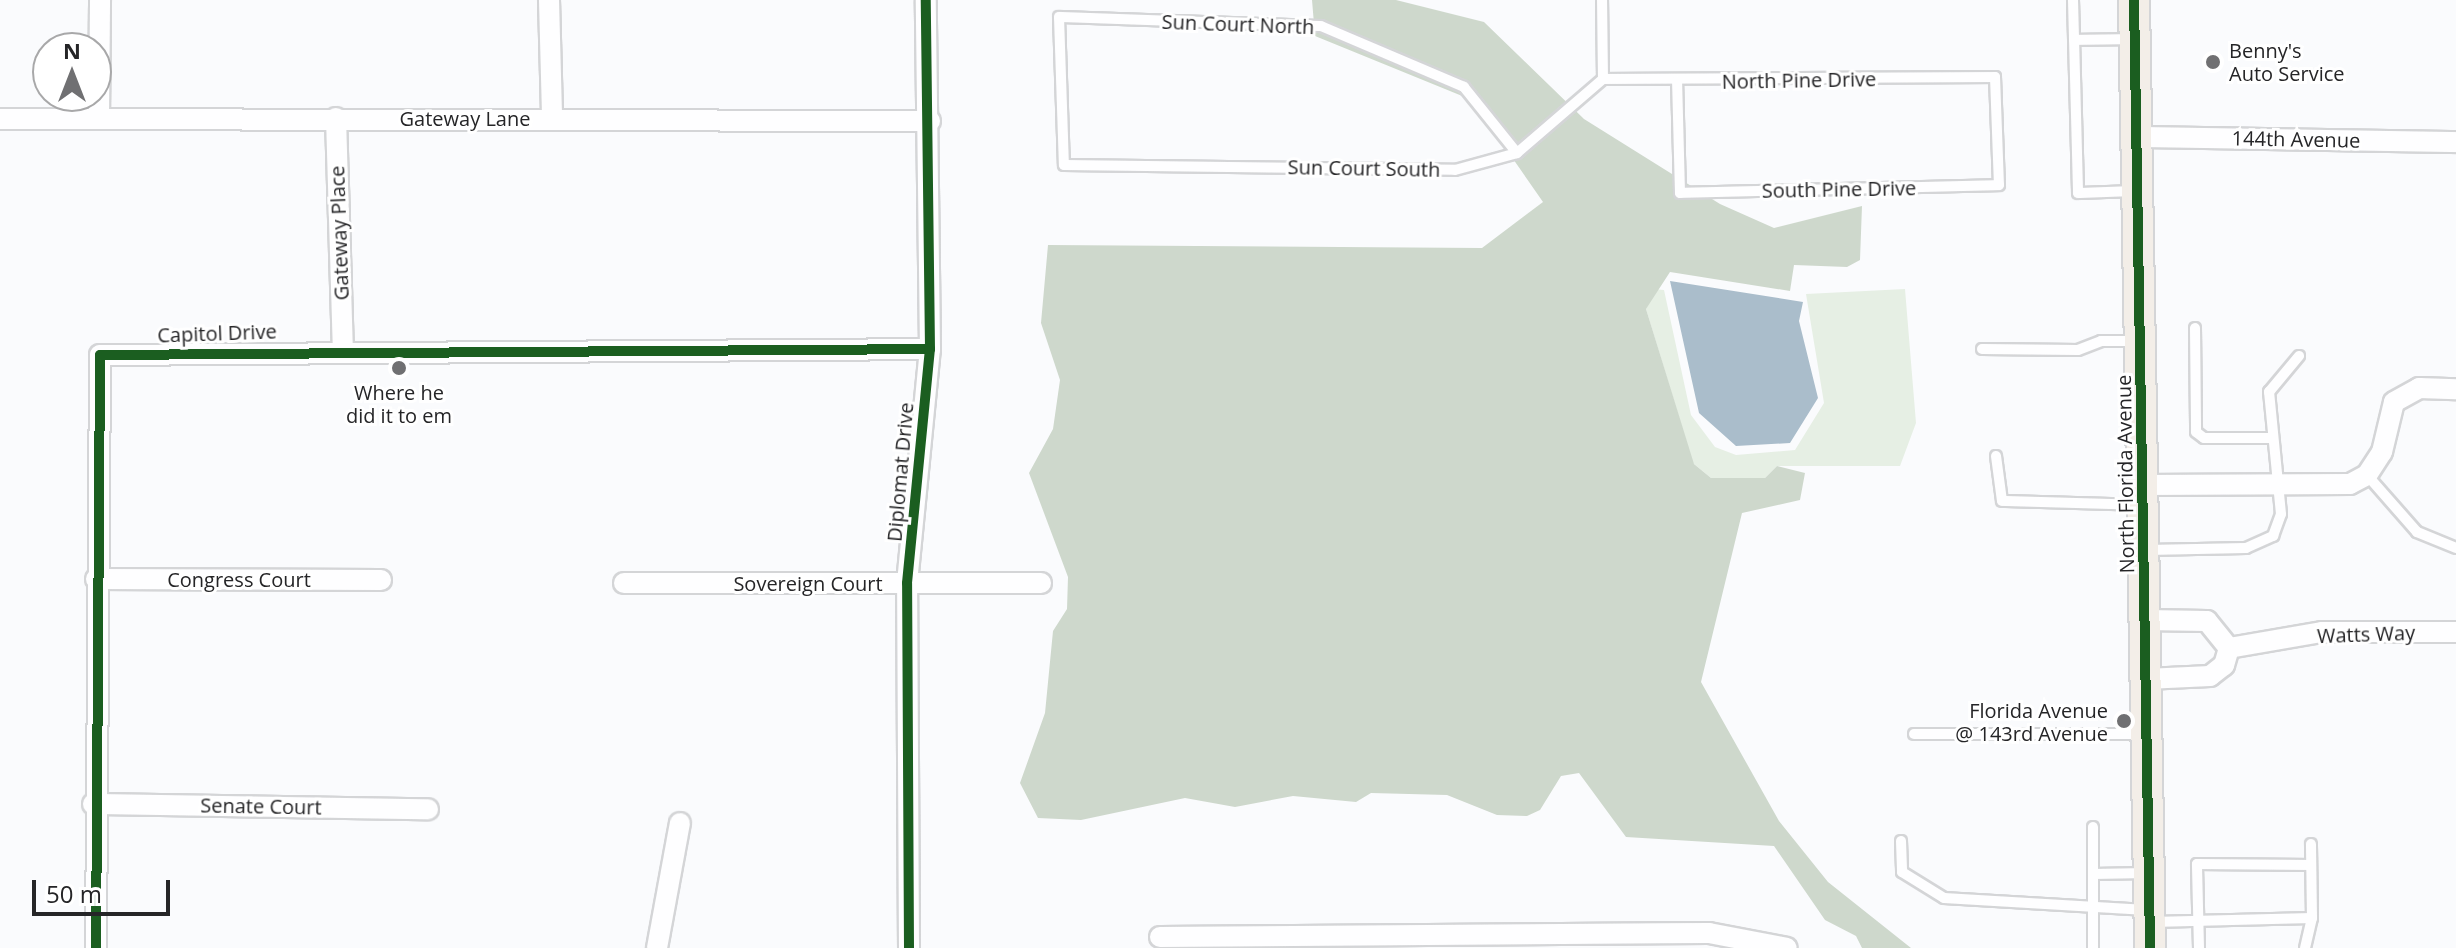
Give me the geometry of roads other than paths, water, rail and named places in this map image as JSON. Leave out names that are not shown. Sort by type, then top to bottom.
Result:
[{"type":"main road","name":"North Florida Avenue","points":[[2134,0],[2150,927]]},
{"type":"street","points":[[99,119],[100,0]]},
{"type":"street","points":[[549,0],[552,118]]},
{"type":"street","name":"Diplomat Drive","points":[[909,948],[907,583],[930,349],[930,121],[926,0]]},
{"type":"street","name":"Gateway Place","points":[[336,118],[343,348]]},
{"type":"street","name":"Gateway Lane","points":[[0,119],[930,121]]},
{"type":"street","name":"144th Avenue","points":[[2137,137],[2456,142]]},
{"type":"street","name":"Capitol Drive","points":[[96,948],[93,804],[100,355],[343,348],[930,349]]},
{"type":"street","points":[[2143,495],[2276,487],[2317,489],[2367,475],[2382,452],[2394,402],[2419,388],[2456,389]]},
{"type":"street","name":"Congress Court","points":[[96,579],[381,580]]},
{"type":"street","name":"Sovereign Court","points":[[624,583],[1041,583]]},
{"type":"street","points":[[2145,620],[2207,621],[2229,648],[2224,665],[2210,676],[2146,679]]},
{"type":"street","name":"Watts Way","points":[[2229,648],[2322,632],[2456,632]]},
{"type":"street","name":"Senate Court","points":[[93,804],[428,809]]},
{"type":"street","points":[[657,948],[680,823]]},
{"type":"street","points":[[1160,937],[1709,933],[1787,948]]},
{"type":"lane","points":[[1602,0],[1603,79]]},
{"type":"lane","points":[[2073,0],[2078,193],[2138,191]]},
{"type":"lane","name":"Sun Court North","points":[[1064,165],[1059,17],[1321,26],[1464,87],[1517,153]]},
{"type":"lane","points":[[2074,40],[2135,39]]},
{"type":"lane","name":"North Pine Drive","points":[[1603,79],[1995,77],[1999,185]]},
{"type":"lane","name":"Sun Court South","points":[[1064,165],[1455,170],[1517,153],[1603,79]]},
{"type":"lane","name":"South Pine Drive","points":[[1677,81],[1680,193],[1999,185]]},
{"type":"lane","points":[[2195,328],[2196,432],[2204,438],[2271,438]]},
{"type":"lane","points":[[1982,349],[2078,350],[2101,341],[2141,341]]},
{"type":"lane","points":[[2144,550],[2259,543],[2279,525],[2269,392],[2299,356]]},
{"type":"lane","points":[[1996,456],[2002,501],[2143,495]]},
{"type":"lane","points":[[2367,475],[2417,532],[2456,548]]},
{"type":"lane","points":[[1914,734],[2147,734]]},
{"type":"lane","points":[[2093,827],[2093,948]]},
{"type":"lane","points":[[1901,841],[1902,872],[1944,898],[2093,911],[2150,927],[2197,921],[2312,918]]},
{"type":"lane","points":[[2305,948],[2312,918],[2311,844]]},
{"type":"lane","points":[[2199,948],[2197,864],[2311,865]]},
{"type":"lane","points":[[2093,874],[2149,873]]},
{"type":"water","points":[[1670,281],[1803,302],[1799,321],[1818,398],[1790,443],[1736,446],[1699,413]]},
{"type":"place","name":"Benny's Auto Service","points":[[2213,62]]},
{"type":"place","name":"Where he did it to em","points":[[399,368]]},
{"type":"place","name":"Florida Avenue @ 143rd Avenue","points":[[2124,721]]}]
